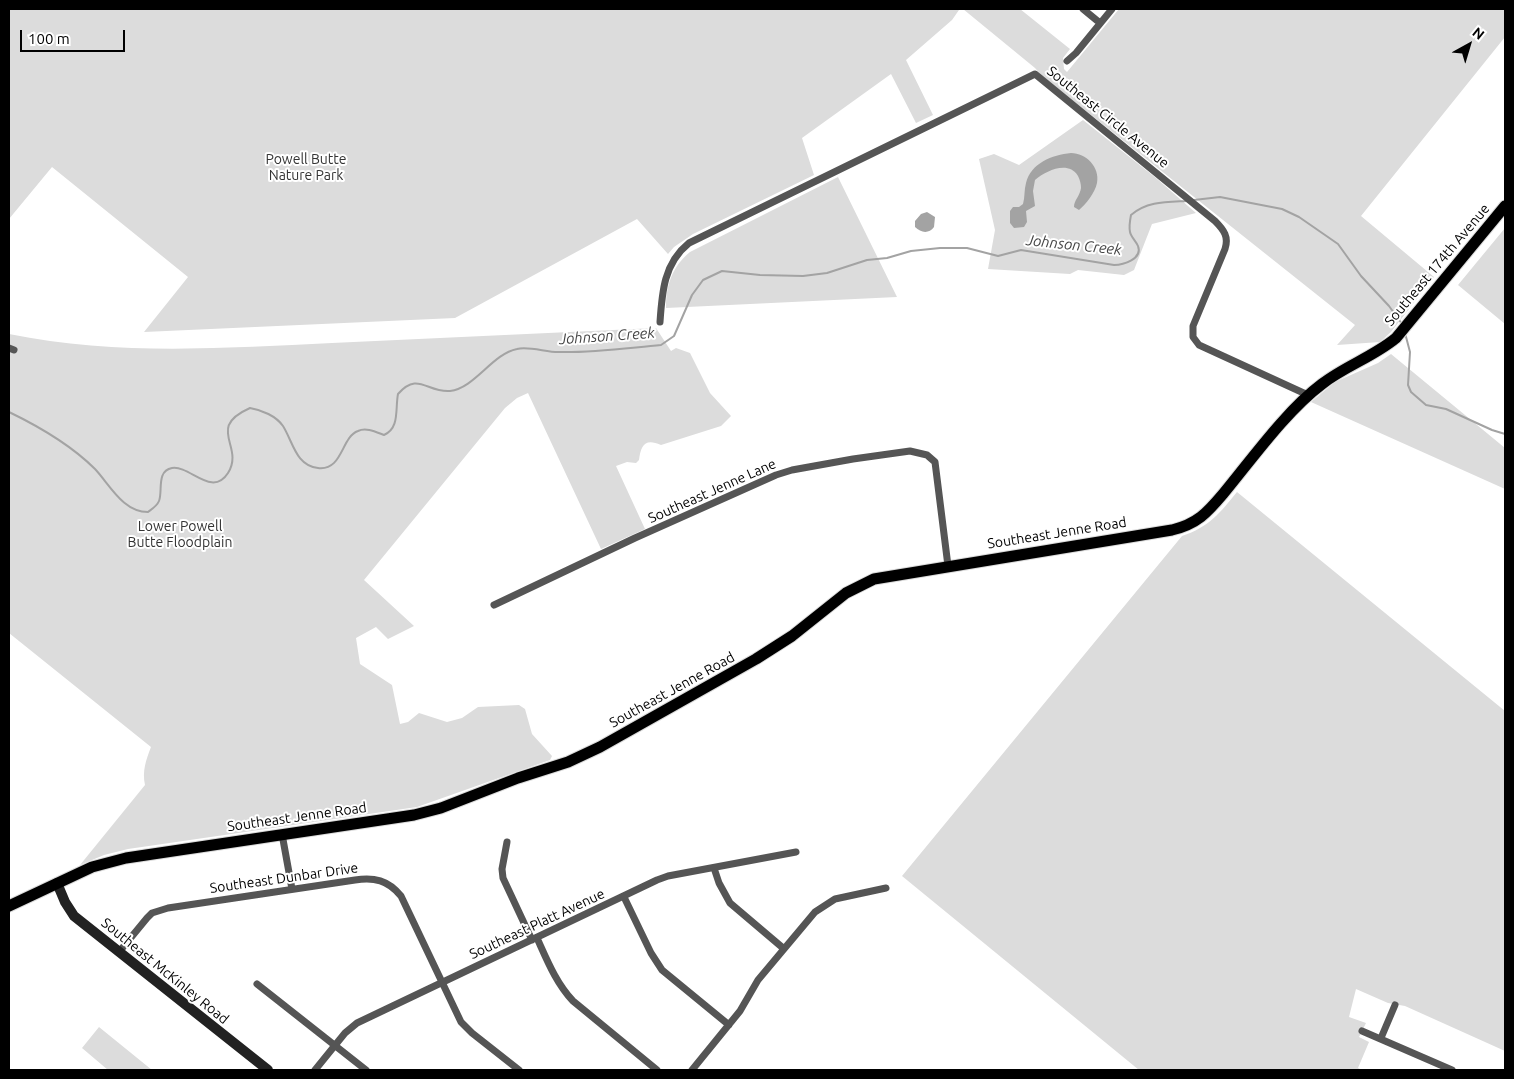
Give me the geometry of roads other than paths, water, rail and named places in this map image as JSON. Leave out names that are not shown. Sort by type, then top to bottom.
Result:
[{"type":"main road","name":"Southeast 174th Avenue","points":[[1293,411],[1308,395],[1337,373],[1379,351],[1396,338],[1505,206]]},
{"type":"main road","name":"Southeast Jenne Road","points":[[9,906],[92,867],[126,858],[389,819],[430,811],[574,759],[632,730],[764,655],[792,636],[834,601],[859,585],[882,577],[1172,530],[1195,522],[1214,505],[1293,411]]},
{"type":"street","points":[[1083,9],[1100,23]]},
{"type":"street","points":[[1067,61],[1112,9]]},
{"type":"street","name":"Southeast Circle Avenue","points":[[660,322],[662,294],[666,275],[677,255],[689,243],[1034,74],[1222,228],[1227,239],[1225,250],[1193,326],[1192,334],[1199,345],[1308,395]]},
{"type":"street","name":"Southeast Jenne Lane","points":[[494,605],[635,538],[776,475],[792,470],[853,459],[910,451],[927,455],[935,462],[948,566]]},
{"type":"street","points":[[282,834],[292,889]]},
{"type":"street","points":[[507,842],[502,868],[503,878],[557,980],[573,1001],[656,1070]]},
{"type":"street","name":"Southeast Platt Avenue","points":[[315,1070],[344,1033],[357,1023],[668,876],[796,852]]},
{"type":"street","points":[[714,868],[719,883],[730,903],[783,948]]},
{"type":"street","name":"Southeast Dunbar Drive","points":[[119,952],[147,918],[159,910],[365,878],[381,880],[401,896],[461,1022],[518,1070]]},
{"type":"street","name":"Southeast McKinley Road","points":[[56,883],[74,916],[268,1070]]},
{"type":"street","points":[[692,1070],[740,1011],[758,980],[806,921],[824,905],[835,899],[886,888]]},
{"type":"street","points":[[624,897],[650,953],[662,970],[729,1025]]},
{"type":"street","points":[[257,984],[366,1070]]},
{"type":"street","points":[[1381,1038],[1395,1006]]},
{"type":"street","points":[[1362,1031],[1452,1070]]},
{"type":"waterway","name":"Johnson Creek","points":[[1194,200],[1220,197],[1282,209],[1299,217],[1338,244],[1361,276],[1389,306],[1402,324]]},
{"type":"waterway","name":"Johnson Creek","points":[[9,412],[44,430],[65,444],[86,460],[124,503],[131,508],[148,512],[159,501],[162,477],[167,470],[179,468],[208,482],[222,480],[228,473],[232,463],[228,438],[230,423],[237,415],[250,408],[259,410],[277,419],[283,426],[296,452],[305,463],[318,468],[326,468],[337,459],[352,434],[361,430],[374,431],[384,435],[389,432],[395,423],[398,394],[411,384],[417,383],[442,391],[459,389],[476,378],[500,357],[521,348],[571,352],[661,345],[674,336],[692,295],[703,280],[722,271],[760,275],[803,276],[827,273],[867,260],[887,258],[911,251],[940,248],[967,248],[998,256],[1021,250],[1118,265],[1135,258],[1139,251],[1130,232],[1131,215],[1137,210],[1150,205],[1187,201]]},
{"type":"waterway","name":"Johnson Creek","points":[[1405,333],[1410,352],[1408,385],[1411,392],[1426,405],[1446,409],[1505,434]]},
{"type":"park label","name":"Powell Butte Nature Park","points":[[306,168]]},
{"type":"park label","name":"Lower Powell Butte Floodplain","points":[[180,534]]}]
